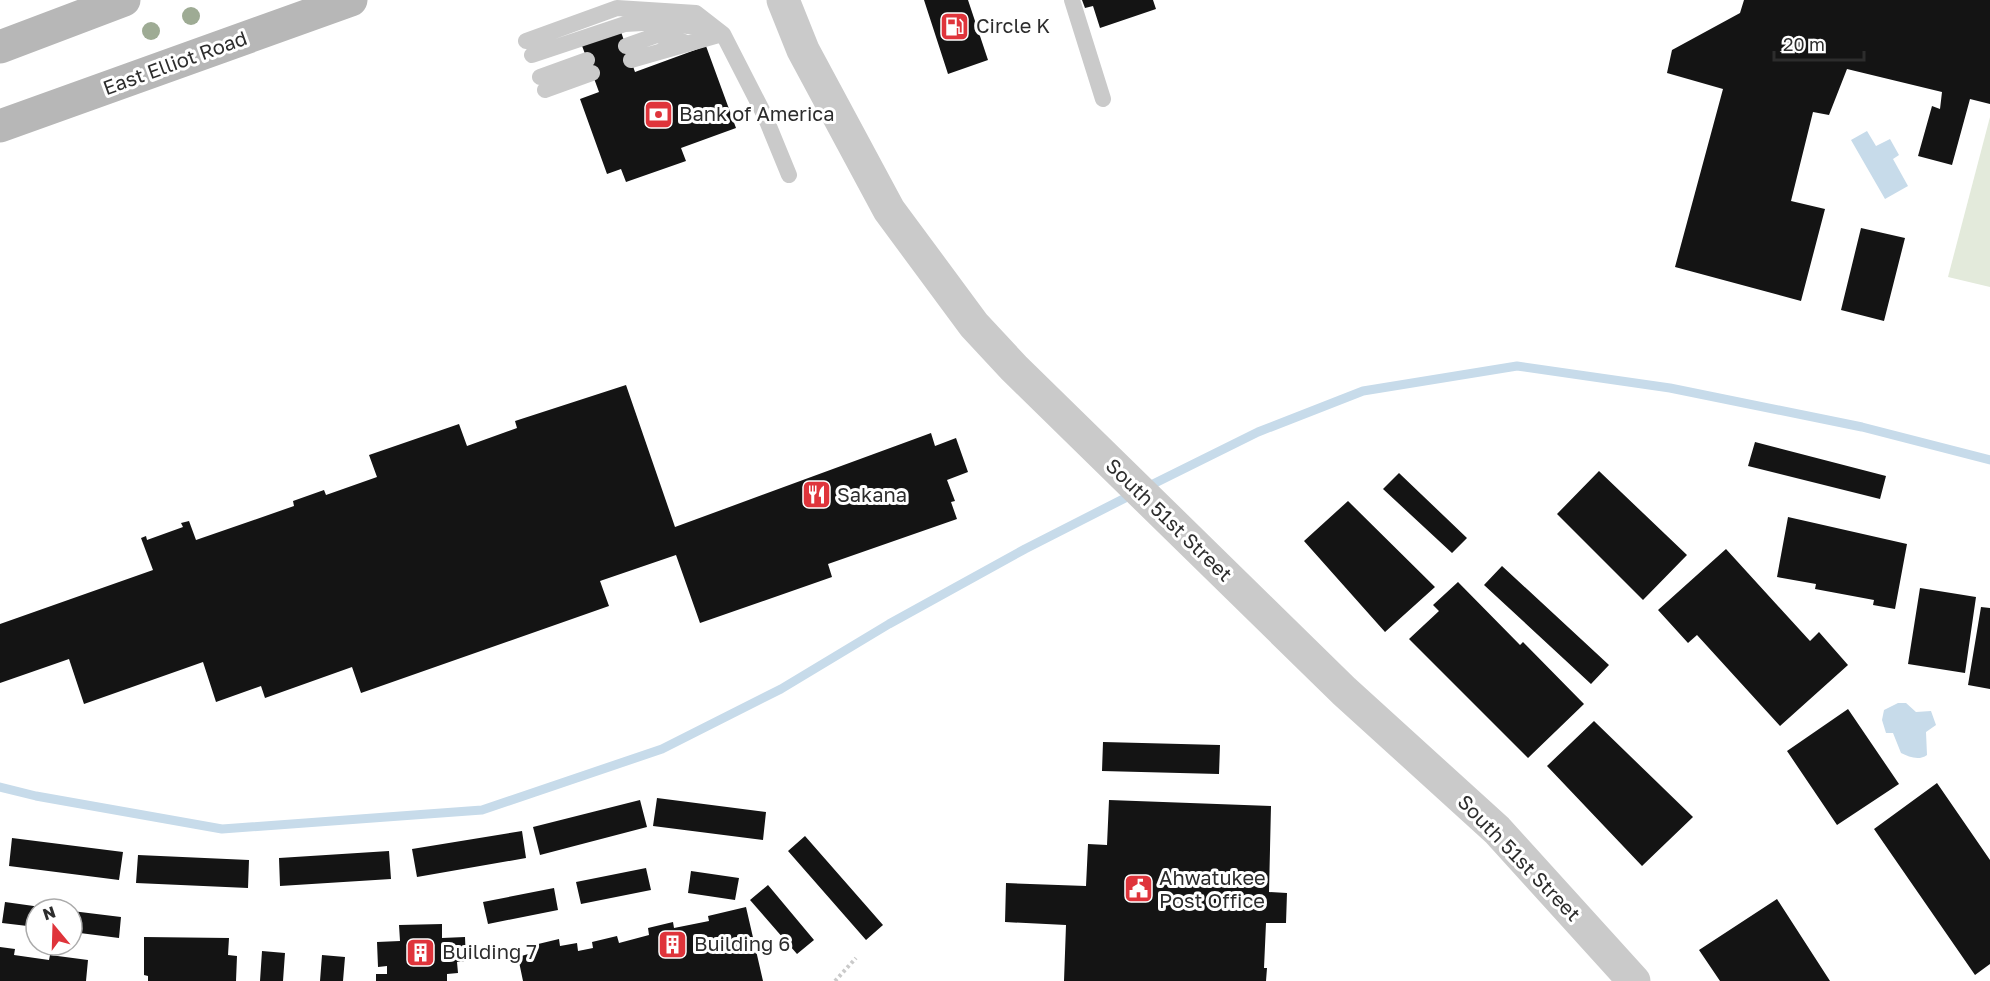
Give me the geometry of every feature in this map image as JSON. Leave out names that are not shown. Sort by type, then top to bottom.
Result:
[{"type":"main road","points":[[0,48],[124,0]]},
{"type":"main road","name":"East Elliot Road","points":[[0,126],[351,0]]},
{"type":"street","name":"South 51st Street","points":[[783,0],[803,50],[889,210],[974,325],[1014,368],[1344,691],[1497,831],[1634,981]]},
{"type":"lane","points":[[1072,0],[1103,99]]},
{"type":"lane","points":[[529,48],[617,8],[696,13],[720,32],[764,114],[789,175]]},
{"type":"lane","points":[[628,53],[688,43],[720,32]]},
{"type":"lane","points":[[543,84],[590,67]]},
{"type":"path","points":[[835,981],[856,958]]},
{"type":"green space","points":[[1990,117],[1990,287],[1948,277]]},
{"type":"water","points":[[1867,131],[1876,146],[1890,139],[1899,155],[1893,159],[1908,186],[1885,199],[1851,140]]},
{"type":"water","points":[[1898,703],[1906,703],[1916,712],[1931,711],[1936,725],[1926,732],[1927,755],[1924,757],[1914,758],[1901,753],[1893,733],[1886,733],[1882,720],[1884,710]]},
{"type":"building","name":"Circle K","points":[[924,0],[968,0],[988,60],[948,74]]},
{"type":"building","points":[[1082,0],[1153,0],[1156,9],[1100,28],[1093,6],[1085,8]]},
{"type":"building","points":[[1744,0],[1990,0],[1990,104],[1970,99],[1952,165],[1918,156],[1932,106],[1940,109],[1942,92],[1847,69],[1829,115],[1813,112],[1791,201],[1825,209],[1801,301],[1675,267],[1723,89],[1667,73],[1672,50],[1740,13]]},
{"type":"building","name":"Bank of America","points":[[620,29],[635,72],[706,46],[736,128],[681,148],[686,161],[626,182],[621,169],[607,174],[580,99],[599,92],[581,43]]},
{"type":"building","points":[[1861,228],[1905,238],[1884,321],[1841,310]]},
{"type":"building","points":[[626,385],[675,527],[931,433],[935,446],[956,438],[968,472],[947,480],[955,501],[951,502],[957,519],[828,564],[832,577],[700,623],[676,555],[600,581],[609,606],[361,693],[352,667],[265,698],[261,686],[216,702],[203,662],[84,704],[69,659],[0,683],[0,624],[153,570],[141,538],[146,536],[147,540],[183,527],[181,523],[189,521],[196,540],[294,506],[293,501],[324,490],[326,495],[377,477],[369,455],[459,424],[467,446],[517,428],[515,421]]},
{"type":"building","points":[[1755,442],[1886,476],[1880,499],[1748,466]]},
{"type":"building","points":[[1599,471],[1687,555],[1643,600],[1557,514]]},
{"type":"building","points":[[1399,473],[1467,538],[1452,553],[1383,489]]},
{"type":"building","points":[[1348,501],[1435,587],[1385,632],[1304,541]]},
{"type":"building","points":[[1788,517],[1907,544],[1895,609],[1873,605],[1874,600],[1815,589],[1816,584],[1777,577]]},
{"type":"building","points":[[1726,549],[1810,641],[1819,632],[1848,665],[1780,726],[1697,635],[1688,643],[1658,610]]},
{"type":"building","points":[[1502,566],[1609,665],[1591,684],[1484,585]]},
{"type":"building","points":[[1458,582],[1520,645],[1523,642],[1584,704],[1528,758],[1409,639],[1439,611],[1433,605]]},
{"type":"building","points":[[1920,588],[1976,597],[1965,673],[1908,664]]},
{"type":"building","points":[[1981,607],[1990,608],[1990,689],[1968,685]]},
{"type":"building","points":[[1848,709],[1899,784],[1837,825],[1787,751]]},
{"type":"building","points":[[1594,721],[1693,817],[1642,866],[1547,766]]},
{"type":"building","points":[[1103,742],[1220,745],[1219,774],[1102,771]]},
{"type":"building","points":[[1937,783],[1990,860],[1990,964],[1975,975],[1874,829]]},
{"type":"building","points":[[657,798],[766,812],[763,840],[653,826]]},
{"type":"building","points":[[640,800],[647,827],[540,855],[533,827]]},
{"type":"building","name":"Ahwatukee Post Office","points":[[1109,800],[1271,806],[1269,892],[1287,893],[1286,923],[1266,923],[1264,968],[1267,968],[1266,981],[1064,981],[1066,925],[1005,922],[1006,883],[1086,886],[1088,844],[1107,845]]},
{"type":"building","points":[[522,831],[526,858],[417,877],[412,849]]},
{"type":"building","points":[[805,836],[883,925],[866,940],[788,851]]},
{"type":"building","points":[[12,838],[123,852],[119,880],[9,866]]},
{"type":"building","points":[[389,851],[391,879],[280,886],[279,858]]},
{"type":"building","points":[[138,855],[249,860],[248,888],[136,883]]},
{"type":"building","points":[[646,868],[651,890],[581,904],[576,882]]},
{"type":"building","points":[[691,871],[739,878],[735,900],[688,893]]},
{"type":"building","points":[[768,885],[814,940],[797,954],[750,900]]},
{"type":"building","points":[[554,888],[558,910],[488,924],[483,902]]},
{"type":"building","points":[[1777,899],[1830,981],[1720,981],[1699,950]]},
{"type":"building","points":[[5,902],[24,905],[24,926],[2,923]]},
{"type":"building","name":"Building 6","points":[[746,907],[763,981],[523,981],[518,957],[535,952],[534,945],[559,939],[560,946],[577,943],[578,951],[593,948],[592,942],[617,936],[619,943],[649,935],[648,928],[673,922],[674,928],[709,921],[708,916]]},
{"type":"building","points":[[84,912],[121,917],[119,938],[84,934]]},
{"type":"building","name":"Building 7","points":[[442,924],[442,938],[465,937],[466,962],[457,962],[458,973],[447,974],[447,981],[376,981],[376,974],[387,974],[387,966],[378,967],[377,942],[400,941],[399,925]]},
{"type":"building","points":[[144,937],[229,938],[228,955],[237,956],[236,981],[148,981],[148,976],[144,975]]},
{"type":"building","points":[[0,947],[15,949],[14,955],[24,957],[49,960],[50,957],[65,957],[88,960],[86,981],[0,981]]},
{"type":"building","points":[[262,951],[285,953],[283,981],[260,981]]},
{"type":"building","points":[[322,955],[345,957],[343,981],[320,981]]},
{"type":"waterway","points":[[1145,488],[1258,432],[1363,391],[1517,366],[1670,388],[1862,427],[1990,460]]},
{"type":"waterway","points":[[0,787],[36,796],[222,829],[482,810],[662,749],[781,689],[889,624],[1025,549],[1133,494]]},
{"type":"place","name":"Circle K","points":[[955,26]]},
{"type":"place","name":"Bank of America","points":[[658,114]]},
{"type":"place","name":"Sakana","points":[[816,495]]},
{"type":"place","name":"Ahwatukee Post Office","points":[[1138,889]]},
{"type":"place","name":"Building 6","points":[[673,944]]},
{"type":"place","name":"Building 7","points":[[421,952]]}]
